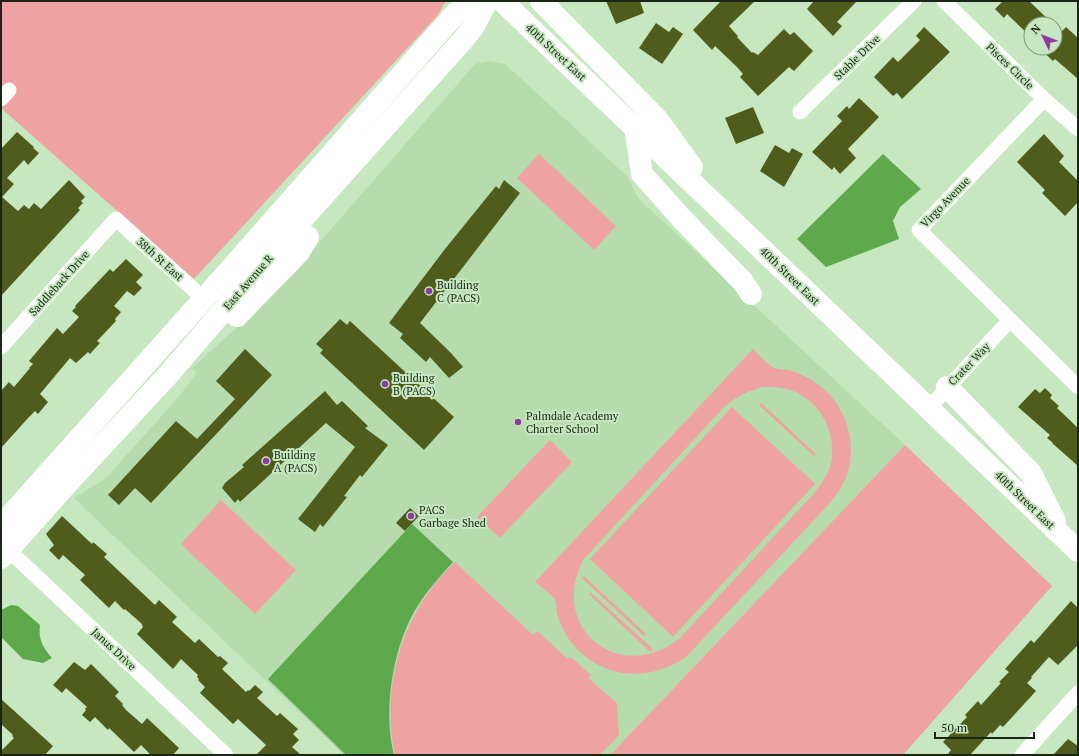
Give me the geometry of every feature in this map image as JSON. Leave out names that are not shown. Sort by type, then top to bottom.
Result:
[{"type":"main road","name":"East Avenue R","points":[[1,526],[284,209],[456,13],[476,1]]},
{"type":"main road","name":"East Avenue R","points":[[4,550],[65,486],[173,381],[196,342],[471,31],[487,1]]},
{"type":"main road","name":"40th Street East","points":[[502,1],[1078,551]]},
{"type":"main road","points":[[541,1],[657,119],[724,212]]},
{"type":"main road","points":[[634,127],[642,174],[683,220],[743,282],[751,294]]},
{"type":"main road","points":[[173,381],[168,362],[174,350],[274,235],[284,209]]},
{"type":"main road","points":[[196,342],[215,336],[226,327],[299,252],[308,237]]},
{"type":"main road","points":[[947,387],[1031,473],[1062,535]]},
{"type":"street","name":"Stable Drive","points":[[800,112],[914,1]]},
{"type":"street","name":"Pisces Circle","points":[[944,1],[1044,99],[1078,129]]},
{"type":"street","name":"Virgo Avenue","points":[[1010,320],[919,230],[1044,99]]},
{"type":"street","name":"38th St East","points":[[116,219],[204,299]]},
{"type":"street","name":"Saddleback Drive","points":[[1,347],[116,219]]},
{"type":"street","points":[[1010,320],[1078,387]]},
{"type":"street","name":"Crater Way","points":[[929,408],[1010,320]]},
{"type":"street","name":"Janus Drive","points":[[4,550],[226,755]]},
{"type":"street","points":[[1022,755],[1077,696]]},
{"type":"shaded area","points":[[1,1],[446,1],[437,16],[194,279],[1,108]]},
{"type":"shaded area","name":"Palmdale Academy Charter School","points":[[488,61],[505,64],[627,176],[638,198],[905,445],[610,755],[344,755],[74,498],[105,479],[176,400],[197,373],[192,368],[252,314],[305,259],[475,64]]},
{"type":"shaded area","points":[[539,154],[616,226],[594,250],[517,178]]},
{"type":"shaded area","points":[[883,154],[921,189],[900,207],[893,221],[899,239],[826,267],[797,239]]},
{"type":"shaded area","points":[[753,349],[765,361],[775,368],[795,372],[813,381],[834,400],[842,412],[847,425],[851,453],[849,467],[845,480],[840,489],[830,503],[686,657],[670,666],[637,674],[621,673],[605,668],[591,661],[566,635],[559,618],[554,598],[535,582]],"holes":[[[763,387],[793,391],[803,396],[819,411],[825,421],[832,442],[831,464],[827,475],[816,491],[679,639],[656,652],[633,656],[612,652],[595,642],[582,626],[575,606],[575,584],[584,559],[724,407],[737,397]]]},
{"type":"shaded area","points":[[761,403],[816,454],[814,456],[759,405]]},
{"type":"shaded area","points":[[732,407],[815,484],[673,637],[590,559]]},
{"type":"shaded area","points":[[550,440],[572,462],[500,538],[477,517]]},
{"type":"shaded area","points":[[905,445],[1052,586],[903,755],[610,755]]},
{"type":"shaded area","points":[[221,500],[296,570],[255,614],[181,544]]},
{"type":"shaded area","points":[[412,524],[453,562],[418,605],[406,628],[400,645],[395,663],[390,701],[389,720],[394,755],[346,755],[268,679]]},
{"type":"shaded area","points":[[455,562],[533,635],[537,631],[568,659],[571,657],[591,675],[588,678],[617,703],[619,735],[600,755],[395,755],[391,729],[391,702],[394,676],[400,651],[409,626],[422,603],[437,581]]},
{"type":"shaded area","points":[[584,576],[646,634],[644,636],[582,578]]},
{"type":"shaded area","points":[[590,592],[653,649],[650,652],[589,594]]},
{"type":"shaded area","points":[[11,605],[18,606],[40,625],[42,643],[52,658],[43,663],[23,659],[1,637],[1,610]]},
{"type":"building","points":[[606,1],[640,1],[644,13],[616,24]]},
{"type":"building","points":[[721,1],[755,1],[729,26],[752,53],[753,52],[758,55],[784,29],[790,35],[794,32],[813,51],[794,71],[789,67],[758,96],[740,77],[743,74],[737,67],[715,46],[712,50],[693,30]]},
{"type":"building","points":[[814,1],[857,1],[837,22],[842,26],[833,36],[807,9]]},
{"type":"building","points":[[1003,1],[1029,1],[1045,16],[1023,16],[1023,29],[1007,14],[1004,18],[995,9]]},
{"type":"building","points":[[656,23],[669,32],[673,27],[683,34],[662,64],[639,48]]},
{"type":"building","points":[[924,27],[950,52],[902,99],[897,93],[893,96],[874,77],[893,57],[898,62],[920,40],[916,36]]},
{"type":"building","points":[[1066,27],[1078,38],[1078,79],[1055,59],[1053,61],[1048,56],[1063,56],[1063,30]]},
{"type":"building","points":[[859,98],[879,117],[848,149],[856,158],[840,174],[834,167],[832,170],[812,152],[842,121],[837,116],[847,106],[849,109]]},
{"type":"building","points":[[753,107],[764,133],[736,144],[725,118]]},
{"type":"building","points":[[17,132],[39,153],[28,165],[24,160],[7,178],[14,184],[2,197],[18,211],[24,205],[29,209],[34,203],[41,209],[69,180],[85,197],[81,201],[83,203],[78,208],[80,210],[1,296],[1,149]]},
{"type":"building","points":[[1044,134],[1064,156],[1059,162],[1078,181],[1078,202],[1065,216],[1042,193],[1045,190],[1017,162]]},
{"type":"building","points":[[775,145],[789,153],[792,148],[803,154],[784,187],[760,171]]},
{"type":"building","name":"Building C (PACS)","points":[[504,180],[520,193],[420,323],[451,353],[463,367],[449,378],[430,357],[426,362],[400,338],[403,334],[389,323],[445,249],[496,186],[499,189]]},
{"type":"building","points":[[126,259],[143,275],[136,282],[142,288],[134,296],[127,291],[114,306],[121,312],[115,319],[116,321],[97,341],[100,343],[90,354],[88,352],[76,363],[70,358],[40,394],[48,402],[38,414],[35,411],[1,448],[1,391],[9,382],[14,387],[33,364],[29,361],[57,328],[63,334],[79,317],[72,311],[76,307],[75,306],[110,269],[113,272]]},
{"type":"building","name":"Building B (PACS)","points":[[340,319],[347,325],[350,321],[454,417],[424,450],[320,353],[323,350],[316,344]]},
{"type":"building","points":[[245,349],[272,375],[151,503],[135,488],[119,505],[108,495],[176,421],[197,439],[235,399],[216,381]]},
{"type":"building","points":[[1045,388],[1052,395],[1050,398],[1059,406],[1057,408],[1078,428],[1078,466],[1047,438],[1050,435],[1018,407],[1035,389],[1040,393]]},
{"type":"building","name":"Building A (PACS)","points":[[325,391],[337,405],[342,401],[368,426],[365,428],[388,445],[362,477],[360,475],[344,496],[347,497],[323,527],[320,524],[315,532],[298,519],[355,447],[326,423],[240,502],[238,499],[235,503],[222,488],[225,483],[244,467],[242,465]]},
{"type":"building","points":[[410,508],[419,516],[405,531],[396,523]]},
{"type":"building","points":[[62,516],[92,544],[93,542],[107,554],[104,557],[155,605],[159,600],[177,617],[172,622],[195,643],[199,639],[218,657],[220,656],[228,663],[222,669],[246,692],[255,685],[263,692],[257,698],[277,716],[280,713],[298,729],[293,734],[299,740],[292,747],[301,755],[256,755],[266,745],[238,719],[233,724],[200,693],[205,687],[198,680],[198,675],[181,659],[173,669],[137,634],[143,627],[142,624],[115,601],[109,608],[80,580],[85,575],[63,555],[59,560],[49,550],[54,545],[46,534]]},
{"type":"building","points":[[1071,601],[1078,608],[1078,645],[1058,665],[1049,657],[1027,683],[1036,691],[1003,727],[1000,725],[992,734],[991,732],[970,755],[947,755],[951,750],[943,742],[967,717],[965,715],[978,701],[981,705],[1001,683],[999,682],[1009,672],[1005,669],[1031,640],[1034,643]]},
{"type":"building","points":[[74,662],[85,670],[91,664],[119,692],[115,696],[123,704],[122,705],[126,710],[142,724],[147,718],[179,748],[173,755],[151,755],[141,745],[134,752],[95,717],[90,722],[82,715],[87,707],[66,688],[62,693],[53,685]]},
{"type":"building","points":[[1,699],[53,746],[45,755],[1,755],[1,751],[14,738],[12,736],[13,735],[1,724]]},
{"type":"building","points":[[1068,739],[1078,746],[1078,755],[1053,755]]},
{"type":"place","name":"Building C (PACS)","points":[[429,291]]},
{"type":"place","name":"Building B (PACS)","points":[[385,384]]},
{"type":"place","name":"Palmdale Academy Charter School","points":[[518,422]]},
{"type":"place","name":"Building A (PACS)","points":[[266,461]]},
{"type":"place","name":"PACS Garbage Shed","points":[[411,516]]}]
